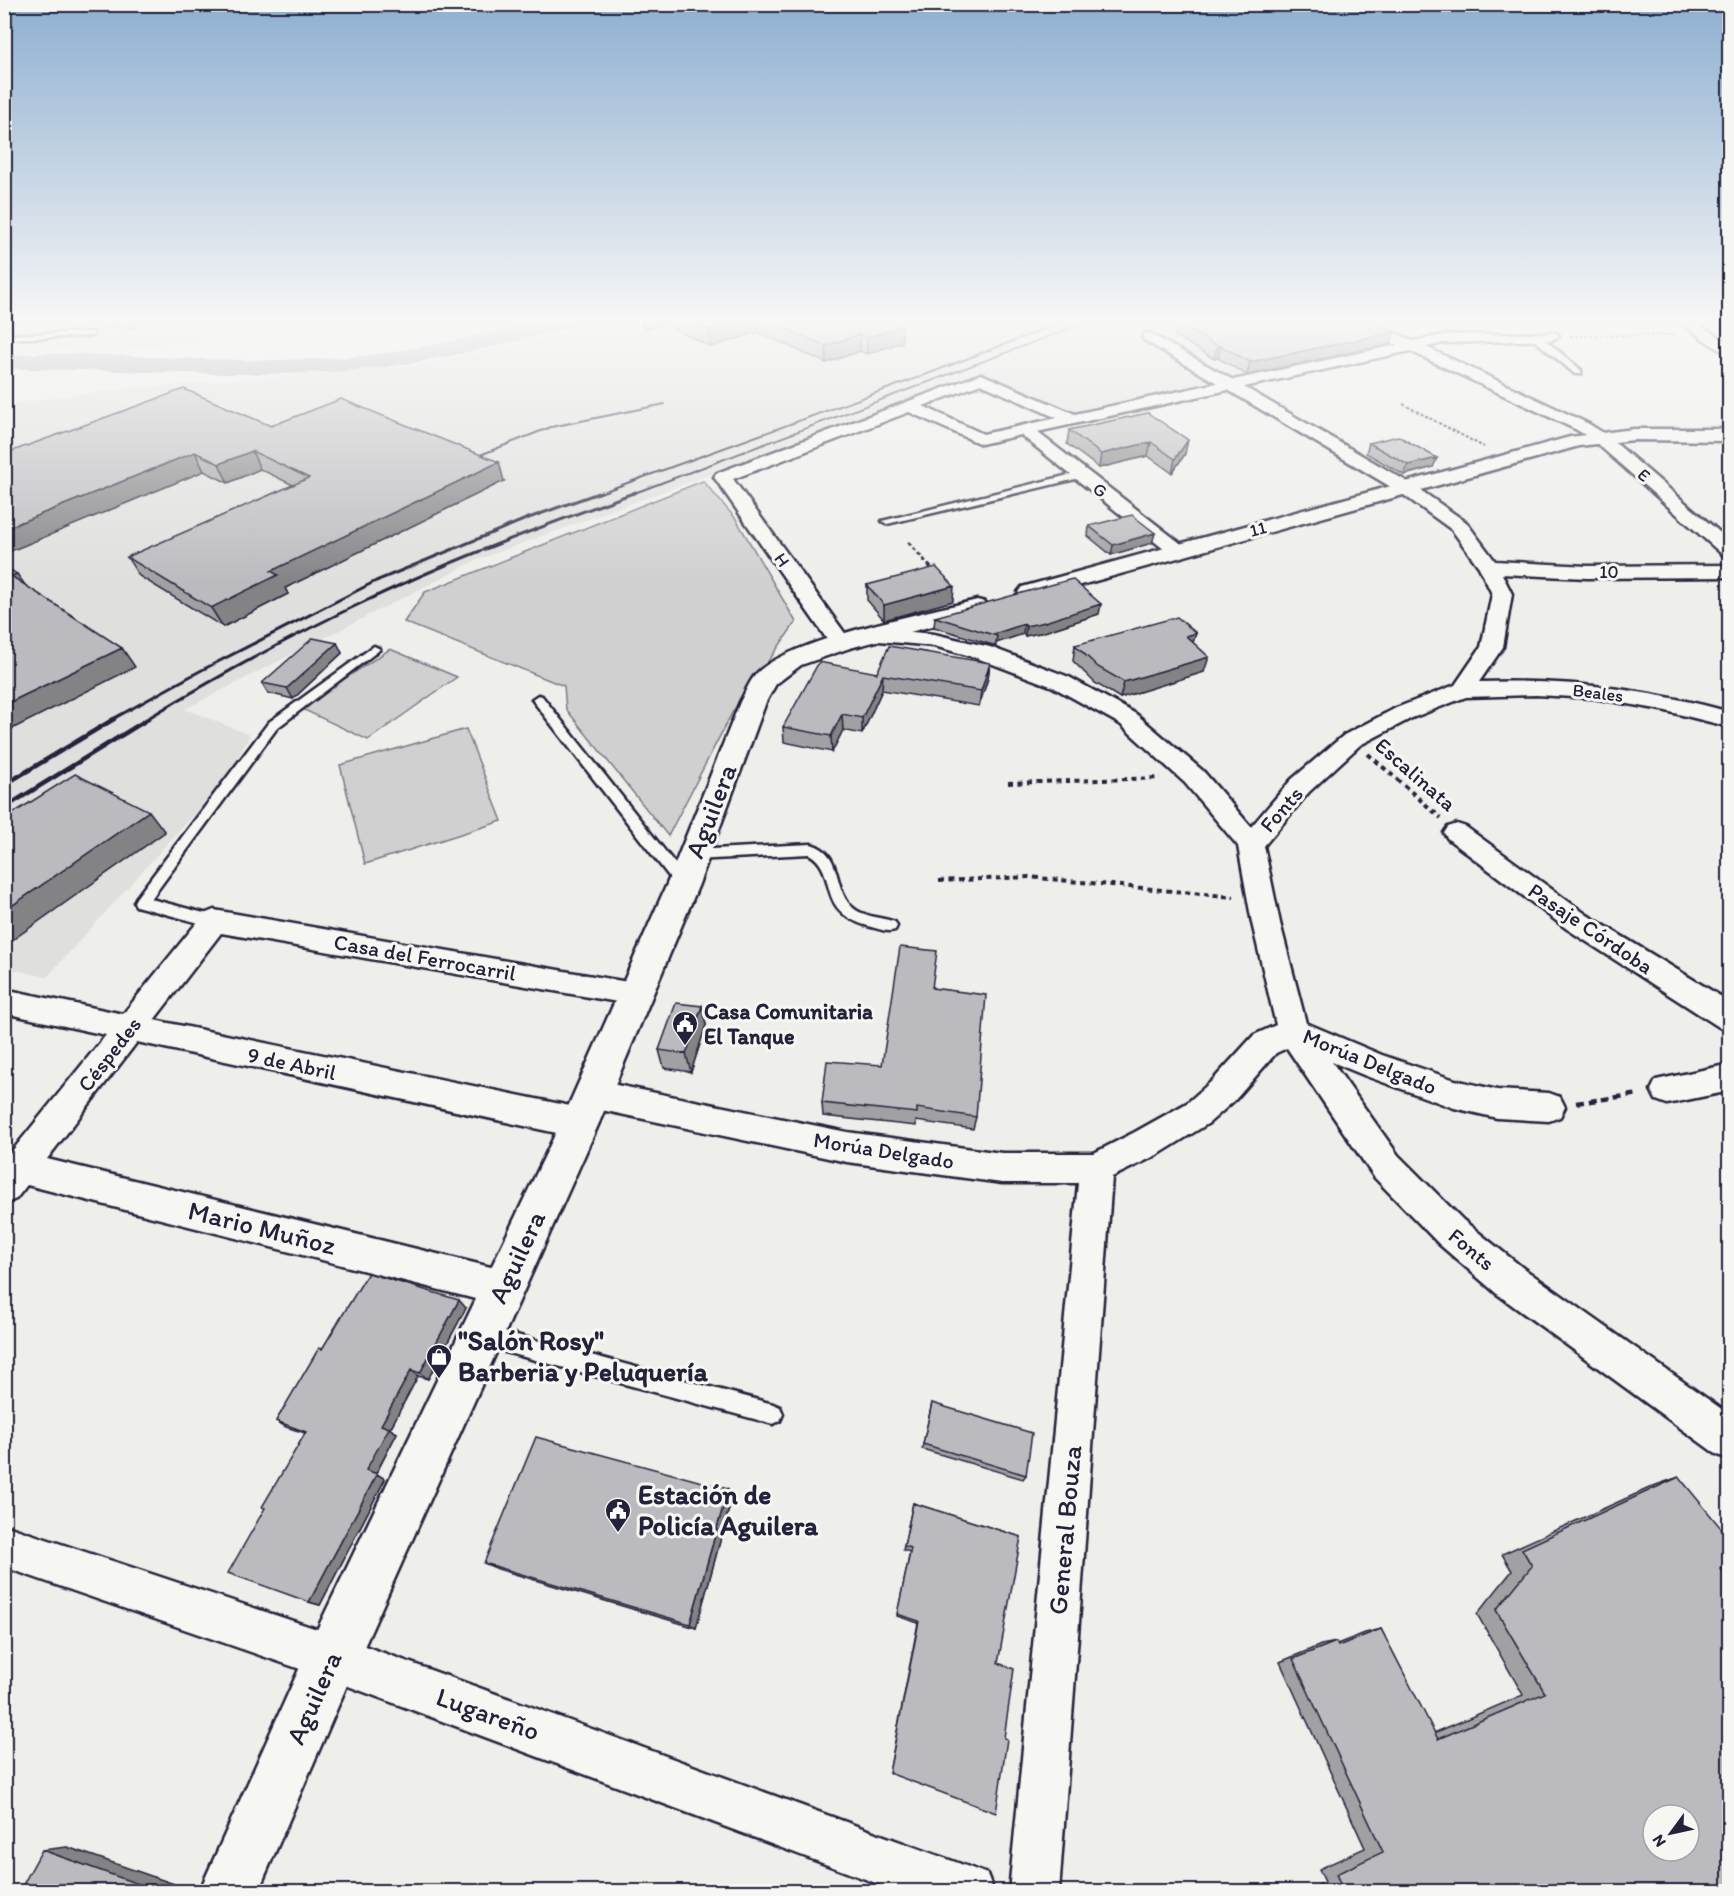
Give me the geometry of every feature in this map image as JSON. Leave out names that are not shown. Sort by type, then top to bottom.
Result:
[{"type":"street","name":"H","points":[[841,643],[723,477],[905,407]]},
{"type":"street","points":[[912,407],[981,439],[1129,407]]},
{"type":"street","points":[[1047,407],[1073,419]]},
{"type":"street","points":[[1268,407],[1407,489],[1459,526],[1490,567],[1502,594],[1492,647],[1463,690]]},
{"type":"street","name":"E","points":[[1542,407],[1599,437],[1730,551]]},
{"type":"street","name":"G","points":[[1023,429],[1177,550]]},
{"type":"street","name":"11","points":[[792,660],[841,643],[879,635],[1177,550],[1599,437],[1730,435]]},
{"type":"street","name":"10","points":[[1490,567],[1587,572],[1730,571]]},
{"type":"street","points":[[879,635],[934,640],[982,652],[1061,682],[1128,719],[1194,777],[1251,844]]},
{"type":"street","name":"Aguilera","points":[[228,1892],[332,1657],[586,1109],[689,869],[753,702],[766,679],[792,660]]},
{"type":"street","name":"Beales","points":[[1463,690],[1558,689],[1646,700],[1693,709],[1730,720]]},
{"type":"street","name":"Fonts","points":[[1463,690],[1404,713],[1352,740],[1300,786],[1251,844],[1261,900],[1293,1031],[1386,1166],[1444,1226],[1510,1281],[1730,1440]]},
{"type":"street","name":"Pasaje Córdoba","points":[[1457,833],[1576,922],[1730,1018]]},
{"type":"street","name":"Casa del Ferrocarril","points":[[214,921],[635,993]]},
{"type":"street","name":"Céspedes","points":[[13,1178],[214,921]]},
{"type":"street","name":"9 de Abril","points":[[4,1001],[128,1029],[586,1109]]},
{"type":"street","name":"Morúa Delgado","points":[[586,1109],[1002,1168],[1096,1168],[1147,1143],[1198,1113],[1224,1090],[1265,1044],[1293,1031],[1377,1067],[1454,1094],[1497,1104],[1549,1107]]},
{"type":"street","points":[[1667,1090],[1730,1077]]},
{"type":"street","name":"General Bouza","points":[[1034,1892],[1096,1168]]},
{"type":"street","name":"Mario Muñoz","points":[[13,1178],[502,1287]]},
{"type":"street","name":"Lugareño","points":[[4,1546],[332,1657],[969,1892]]},
{"type":"lane","points":[[887,521],[1081,475]]},
{"type":"lane","points":[[214,921],[141,902],[273,725],[374,649]]},
{"type":"lane","points":[[538,699],[689,869],[811,849],[820,852],[827,861],[843,908],[852,915],[890,926]]},
{"type":"lane","points":[[480,1335],[772,1414]]},
{"type":"path","points":[[1410,407],[1509,460]]},
{"type":"path","points":[[908,542],[969,609]]},
{"type":"path","name":"Escalinata","points":[[1352,740],[1457,833]]},
{"type":"path","points":[[1008,783],[1194,777]]},
{"type":"path","points":[[939,881],[1029,877],[1261,900]]},
{"type":"path","points":[[1549,1107],[1667,1090]]},
{"type":"shaded area","points":[[4,407],[893,407],[477,560],[185,709],[250,735],[230,774],[47,977],[5,968]]},
{"type":"shaded area","points":[[1065,407],[1107,407],[1078,413]]},
{"type":"shaded area","points":[[703,481],[736,519],[796,622],[733,711],[668,836],[566,709],[564,686],[404,622],[425,592]]},
{"type":"shaded area","points":[[390,649],[457,677],[368,740],[300,708]]},
{"type":"shaded area","points":[[466,729],[502,821],[365,864],[340,765]]},
{"type":"building","points":[[133,407],[227,407],[271,426],[319,407],[362,407],[499,462],[271,571],[278,575],[211,608],[127,557],[309,478],[252,451],[219,464],[195,452],[4,529],[4,454]]},
{"type":"building","points":[[1148,413],[1188,440],[1175,459],[1151,442],[1101,454],[1069,430]]},
{"type":"building","points":[[1398,436],[1437,458],[1408,465],[1369,443]]},
{"type":"building","points":[[1132,515],[1155,533],[1113,545],[1089,526]]},
{"type":"building","points":[[4,566],[17,574],[11,576],[122,648],[4,705]]},
{"type":"building","points":[[936,567],[954,586],[884,605],[867,585]]},
{"type":"building","points":[[1072,579],[1101,604],[1045,622],[1026,626],[1024,624],[994,634],[997,636],[935,617]]},
{"type":"building","points":[[1177,617],[1196,633],[1186,636],[1209,657],[1124,682],[1098,667],[1075,645]]},
{"type":"building","points":[[313,638],[337,643],[287,688],[262,683]]},
{"type":"building","points":[[889,646],[990,663],[981,691],[883,675],[862,718],[842,714],[831,736],[783,727],[819,662],[877,673]]},
{"type":"building","points":[[75,774],[149,811],[4,911],[4,819]]},
{"type":"building","points":[[900,947],[937,951],[932,988],[986,995],[976,1117],[917,1108],[917,1113],[822,1103],[827,1061],[882,1065]]},
{"type":"building","points":[[676,1003],[702,1006],[686,1054],[659,1050]]},
{"type":"building","points":[[368,1273],[459,1300],[420,1373],[411,1370],[381,1425],[389,1428],[366,1470],[377,1474],[309,1602],[228,1573],[265,1508],[262,1507],[306,1432],[276,1421],[319,1348],[322,1349]]},
{"type":"building","points":[[932,1403],[1032,1433],[1026,1475],[923,1444]]},
{"type":"building","name":"Estación de Policía Aguilera","points":[[536,1437],[728,1489],[690,1624],[484,1563]]},
{"type":"building","points":[[1679,1477],[1730,1539],[1730,1562],[1721,1569],[1730,1580],[1730,1892],[1333,1892],[1342,1888],[1336,1874],[1383,1852],[1293,1659],[1336,1642],[1338,1646],[1381,1629],[1438,1739],[1545,1693],[1496,1610],[1532,1566],[1522,1549]]},
{"type":"building","points":[[913,1503],[1021,1537],[998,1663],[1014,1669],[996,1813],[889,1773],[919,1621],[897,1614],[911,1548],[904,1546]]},
{"type":"building","points":[[42,1850],[158,1891],[158,1892],[19,1892]]},
{"type":"railway","points":[[465,461],[551,427],[648,407]]},
{"type":"railway","points":[[597,494],[836,407]]},
{"type":"railway","points":[[632,494],[861,407]]},
{"type":"railway","points":[[111,720],[200,671],[376,581],[526,519],[601,492]]},
{"type":"railway","points":[[145,720],[256,656],[402,584],[468,556],[636,492]]},
{"type":"railway","points":[[4,785],[114,719]]},
{"type":"railway","points":[[4,808],[148,719]]},
{"type":"place","name":"Casa Comunitaria El Tanque","points":[[685,1047]]},
{"type":"place","name":"\"Salón Rosy\" Barberia y Peluquería","points":[[439,1380]]},
{"type":"place","name":"Estación de Policía Aguilera","points":[[618,1534]]}]
